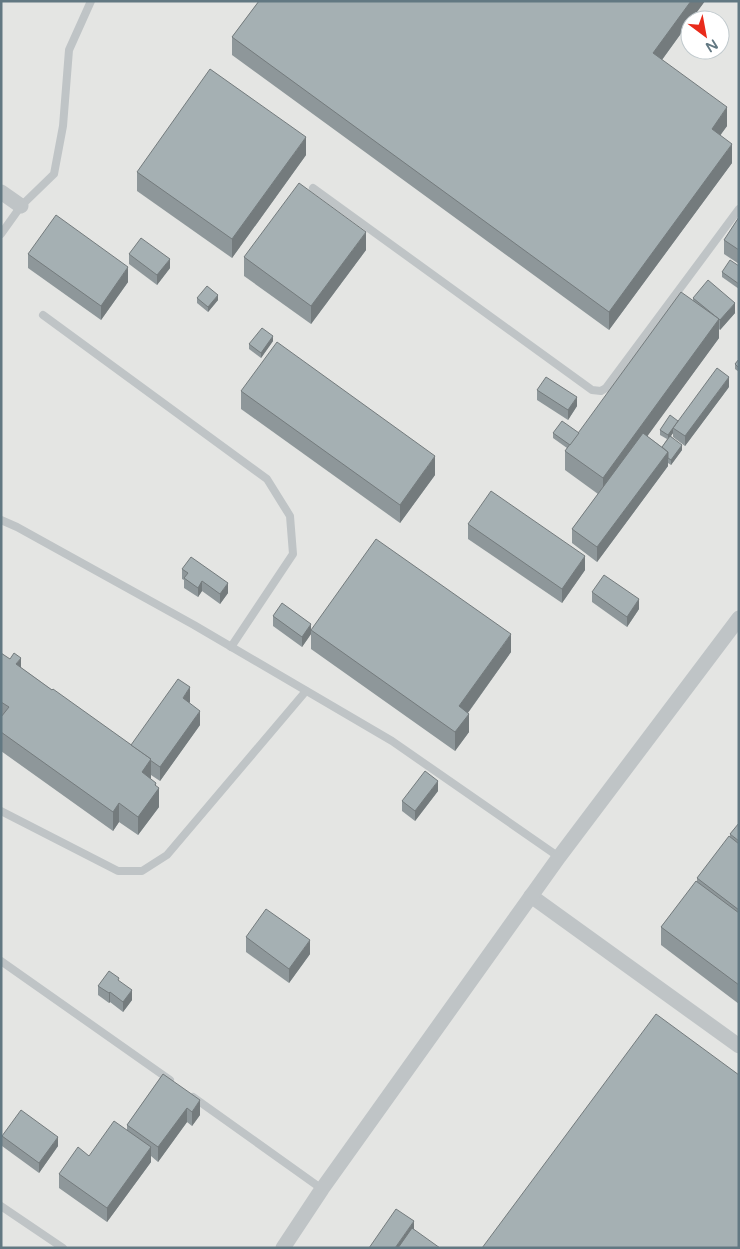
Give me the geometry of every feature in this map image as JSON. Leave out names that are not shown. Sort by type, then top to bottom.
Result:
[{"type":"street","points":[[1,192],[21,206]]},
{"type":"street","points":[[282,1248],[531,896],[739,618]]},
{"type":"street","points":[[531,896],[739,1046]]},
{"type":"lane","points":[[1,234],[21,206],[54,174],[63,126],[69,50],[91,1]]},
{"type":"lane","points":[[313,188],[592,390],[601,391],[606,388],[739,208]]},
{"type":"lane","points":[[43,315],[267,480],[290,516],[293,554],[231,647]]},
{"type":"lane","points":[[1,520],[160,606],[392,741],[559,858]]},
{"type":"lane","points":[[1,811],[118,871],[142,871],[167,856],[306,691]]},
{"type":"lane","points":[[1,961],[178,1086]]},
{"type":"lane","points":[[186,1092],[322,1189]]},
{"type":"lane","points":[[1,1206],[63,1248]]},
{"type":"shaded area","points":[[1,1],[739,1],[739,1248],[1,1248]]},
{"type":"building","points":[[259,1],[691,1],[684,10],[680,10],[680,16],[653,53],[727,107],[712,129],[732,144],[609,312],[232,37]]},
{"type":"building","points":[[210,69],[306,137],[232,239],[137,172]]},
{"type":"building","points":[[299,183],[366,232],[311,306],[244,257]]},
{"type":"building","points":[[56,215],[128,267],[101,306],[28,254]]},
{"type":"building","points":[[739,217],[739,250],[724,240]]},
{"type":"building","points":[[141,238],[170,259],[157,275],[129,254]]},
{"type":"building","points":[[730,260],[739,266],[739,284],[722,272]]},
{"type":"building","points":[[708,280],[735,303],[720,320],[693,298]]},
{"type":"building","points":[[207,286],[218,295],[208,307],[197,298]]},
{"type":"building","points":[[681,292],[719,319],[603,478],[565,451]]},
{"type":"building","points":[[262,328],[273,336],[261,353],[249,344]]},
{"type":"building","points":[[277,342],[435,456],[400,505],[241,391]]},
{"type":"building","points":[[739,359],[739,368],[735,364]]},
{"type":"building","points":[[717,368],[729,377],[685,436],[673,428]]},
{"type":"building","points":[[546,377],[577,397],[568,410],[537,390]]},
{"type":"building","points":[[670,415],[678,421],[668,435],[660,430]]},
{"type":"building","points":[[562,421],[579,433],[570,445],[553,433]]},
{"type":"building","points":[[643,433],[668,452],[597,547],[572,529]]},
{"type":"building","points":[[670,436],[682,445],[671,460],[668,458],[668,452],[662,447]]},
{"type":"building","points":[[491,491],[585,556],[562,589],[468,524]]},
{"type":"building","points":[[376,539],[511,634],[459,706],[469,714],[455,732],[311,630]]},
{"type":"building","points":[[191,557],[228,583],[220,594],[202,581],[198,588],[184,578],[188,573],[182,569]]},
{"type":"building","points":[[604,575],[639,599],[627,617],[592,592]]},
{"type":"building","points":[[282,603],[311,624],[302,637],[273,616]]},
{"type":"building","points":[[1,653],[10,659],[14,653],[21,658],[16,664],[151,759],[142,772],[156,783],[155,785],[159,788],[138,817],[119,803],[113,812],[1,732],[1,717],[9,707],[1,702]]},
{"type":"building","points":[[178,679],[190,687],[183,698],[200,711],[160,767],[131,745]]},
{"type":"building","points":[[425,771],[438,781],[415,811],[402,801]]},
{"type":"building","points":[[739,823],[739,841],[730,834]]},
{"type":"building","points":[[729,836],[739,844],[739,910],[697,878]]},
{"type":"building","points":[[696,881],[739,913],[739,985],[661,927]]},
{"type":"building","points":[[266,909],[310,940],[289,969],[246,937]]},
{"type":"building","points":[[109,971],[132,990],[123,1002],[98,986]]},
{"type":"building","points":[[656,1014],[739,1075],[739,1248],[482,1248]]},
{"type":"building","points":[[163,1074],[200,1100],[192,1112],[187,1108],[158,1147],[127,1125]]},
{"type":"building","points":[[21,1110],[58,1137],[39,1163],[2,1136]]},
{"type":"building","points":[[114,1121],[151,1147],[107,1208],[59,1174],[78,1147],[89,1156]]},
{"type":"building","points":[[396,1209],[414,1221],[395,1248],[369,1248]]},
{"type":"building","points":[[412,1228],[440,1248],[398,1248]]}]
